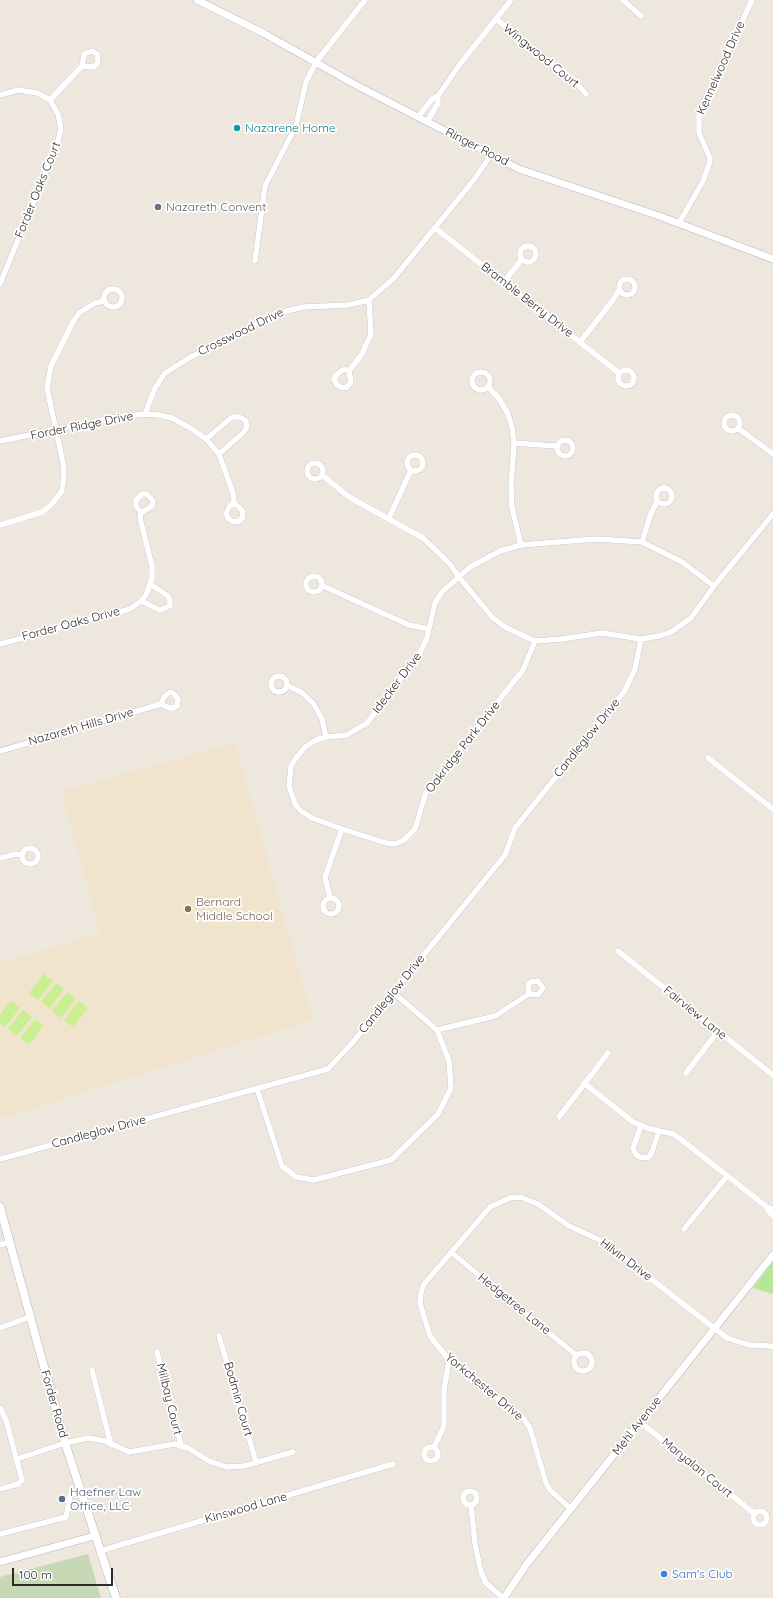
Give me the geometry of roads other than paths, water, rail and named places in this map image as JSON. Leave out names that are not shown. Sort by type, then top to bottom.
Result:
[{"type":"main road","name":"Forder Road","points":[[0,1208],[65,1443],[94,1536],[116,1598]]},
{"type":"street","name":"Ringer Road","points":[[197,0],[265,34],[427,122],[528,172],[679,223],[773,259]]},
{"type":"street","points":[[255,261],[265,186],[296,126],[306,82],[316,62],[365,0]]},
{"type":"street","points":[[418,117],[432,99],[438,96],[460,64],[511,0]]},
{"type":"street","points":[[623,0],[641,16]]},
{"type":"street","name":"Kennelwood Drive","points":[[679,223],[703,181],[709,165],[710,158],[699,133],[697,122],[699,113],[752,0]]},
{"type":"street","name":"Wingwood Court","points":[[496,19],[578,85],[586,94]]},
{"type":"street","points":[[0,95],[18,90],[37,93],[50,100],[82,66]]},
{"type":"street","points":[[427,122],[438,102],[438,96]]},
{"type":"street","name":"Forder Oaks Court","points":[[0,284],[57,145],[61,129],[58,114],[50,100]]},
{"type":"street","name":"Crosswood Drive","points":[[145,414],[155,388],[165,373],[189,358],[275,314],[303,306],[348,305],[369,300],[389,284],[473,181],[491,154]]},
{"type":"street","name":"Bramble Berry Drive","points":[[435,228],[619,373]]},
{"type":"street","points":[[504,282],[522,260]]},
{"type":"street","points":[[580,342],[613,300],[619,290]]},
{"type":"street","points":[[349,370],[362,354],[371,334],[369,300]]},
{"type":"street","points":[[0,525],[37,515],[51,505],[62,491],[64,475],[47,388],[51,366],[79,313],[95,303],[104,301]]},
{"type":"street","points":[[488,387],[498,397],[508,414],[514,443],[511,487],[512,508],[522,545]]},
{"type":"street","name":"Forder Ridge Drive","points":[[0,442],[117,418],[145,414],[172,418],[206,439],[219,454],[233,493],[234,503]]},
{"type":"street","points":[[206,439],[232,417],[240,417],[246,421],[247,427],[242,434],[219,454]]},
{"type":"street","points":[[739,429],[773,454]]},
{"type":"street","points":[[514,443],[556,446]]},
{"type":"street","points":[[389,518],[410,470]]},
{"type":"street","points":[[322,475],[349,497],[389,518],[431,544],[450,564],[458,576],[494,618],[506,627],[536,641],[602,633],[641,639],[659,636],[683,625],[691,618],[714,586],[773,514]]},
{"type":"street","points":[[642,542],[650,516],[657,501]]},
{"type":"street","points":[[141,513],[140,518],[152,566],[152,578],[146,595],[141,601],[160,610],[170,606],[168,596],[150,584]]},
{"type":"street","name":"Idecker Drive","points":[[342,829],[312,818],[301,811],[291,796],[289,786],[291,766],[305,747],[326,737],[347,736],[367,723],[419,656],[427,638],[435,604],[442,592],[458,576],[470,567],[500,551],[522,545],[596,538],[642,542],[682,562],[714,586]]},
{"type":"street","points":[[323,586],[410,625],[429,629]]},
{"type":"street","name":"Forder Oaks Drive","points":[[0,644],[130,609],[141,601]]},
{"type":"street","name":"Candleglow Drive","points":[[0,1159],[328,1069],[354,1042],[505,855],[515,828],[624,692],[636,669],[641,639]]},
{"type":"street","name":"Oakridge Park Drive","points":[[342,829],[386,843],[395,844],[411,835],[415,829],[426,792],[523,670],[536,641]]},
{"type":"street","points":[[288,686],[301,692],[313,703],[322,719],[326,737]]},
{"type":"street","name":"Nazareth Hills Drive","points":[[0,751],[161,704]]},
{"type":"street","points":[[708,758],[773,809]]},
{"type":"street","points":[[330,897],[326,878],[342,829]]},
{"type":"street","points":[[0,858],[22,855]]},
{"type":"street","name":"Fairview Lane","points":[[618,951],[773,1075]]},
{"type":"street","points":[[257,1089],[282,1166],[296,1177],[314,1180],[390,1160],[438,1114],[451,1088],[449,1061],[437,1030],[393,992]]},
{"type":"street","points":[[437,1030],[495,1016],[528,994]]},
{"type":"street","points":[[686,1073],[718,1031]]},
{"type":"street","points":[[559,1117],[608,1053]]},
{"type":"street","points":[[584,1084],[627,1118],[641,1126],[673,1134],[767,1207],[773,1209]]},
{"type":"street","points":[[641,1126],[633,1148],[636,1155],[642,1158],[647,1158],[652,1152],[659,1131]]},
{"type":"street","points":[[684,1229],[727,1176]]},
{"type":"street","name":"Hilvin Drive","points":[[510,1198],[520,1197],[529,1199],[569,1226],[602,1241],[714,1328],[737,1342],[749,1345],[773,1347]]},
{"type":"street","name":"Yorkchester Drive","points":[[510,1198],[490,1207],[424,1284],[420,1303],[430,1336],[449,1360],[523,1418],[530,1428],[546,1483],[550,1490],[571,1508]]},
{"type":"street","points":[[767,1207],[768,1212],[773,1216]]},
{"type":"street","points":[[0,1245],[9,1242]]},
{"type":"street","name":"Hedgetree Lane","points":[[452,1253],[576,1355]]},
{"type":"street","name":"Mehl Avenue","points":[[504,1598],[519,1575],[571,1508],[773,1255]]},
{"type":"street","points":[[0,1328],[30,1318]]},
{"type":"street","name":"Bodmin Court","points":[[219,1336],[256,1462]]},
{"type":"street","name":"Millbay Court","points":[[157,1352],[181,1446]]},
{"type":"street","points":[[434,1447],[444,1426],[444,1390],[449,1360]]},
{"type":"street","points":[[92,1370],[111,1445]]},
{"type":"street","points":[[0,1408],[6,1420],[22,1480],[18,1484],[0,1488]]},
{"type":"street","name":"Maryalan Court","points":[[640,1422],[755,1514]]},
{"type":"street","points":[[17,1459],[65,1443],[88,1438],[100,1440],[129,1452],[175,1444],[209,1461],[226,1467],[244,1466],[293,1452]]},
{"type":"street","name":"Kinswood Lane","points":[[100,1551],[393,1464]]},
{"type":"street","points":[[0,1534],[66,1517],[70,1495],[80,1492]]},
{"type":"street","points":[[471,1505],[475,1544],[481,1572],[486,1583],[504,1598]]},
{"type":"street","points":[[0,1562],[94,1536]]},
{"type":"place","name":"Nazarene Home","points":[[237,128]]},
{"type":"place","name":"Nazareth Convent","points":[[158,207]]},
{"type":"place","name":"Bernard Middle School","points":[[188,909]]},
{"type":"place","name":"Haefner Law Office, LLC","points":[[62,1499]]},
{"type":"place","name":"Sam's Club","points":[[664,1574]]}]
